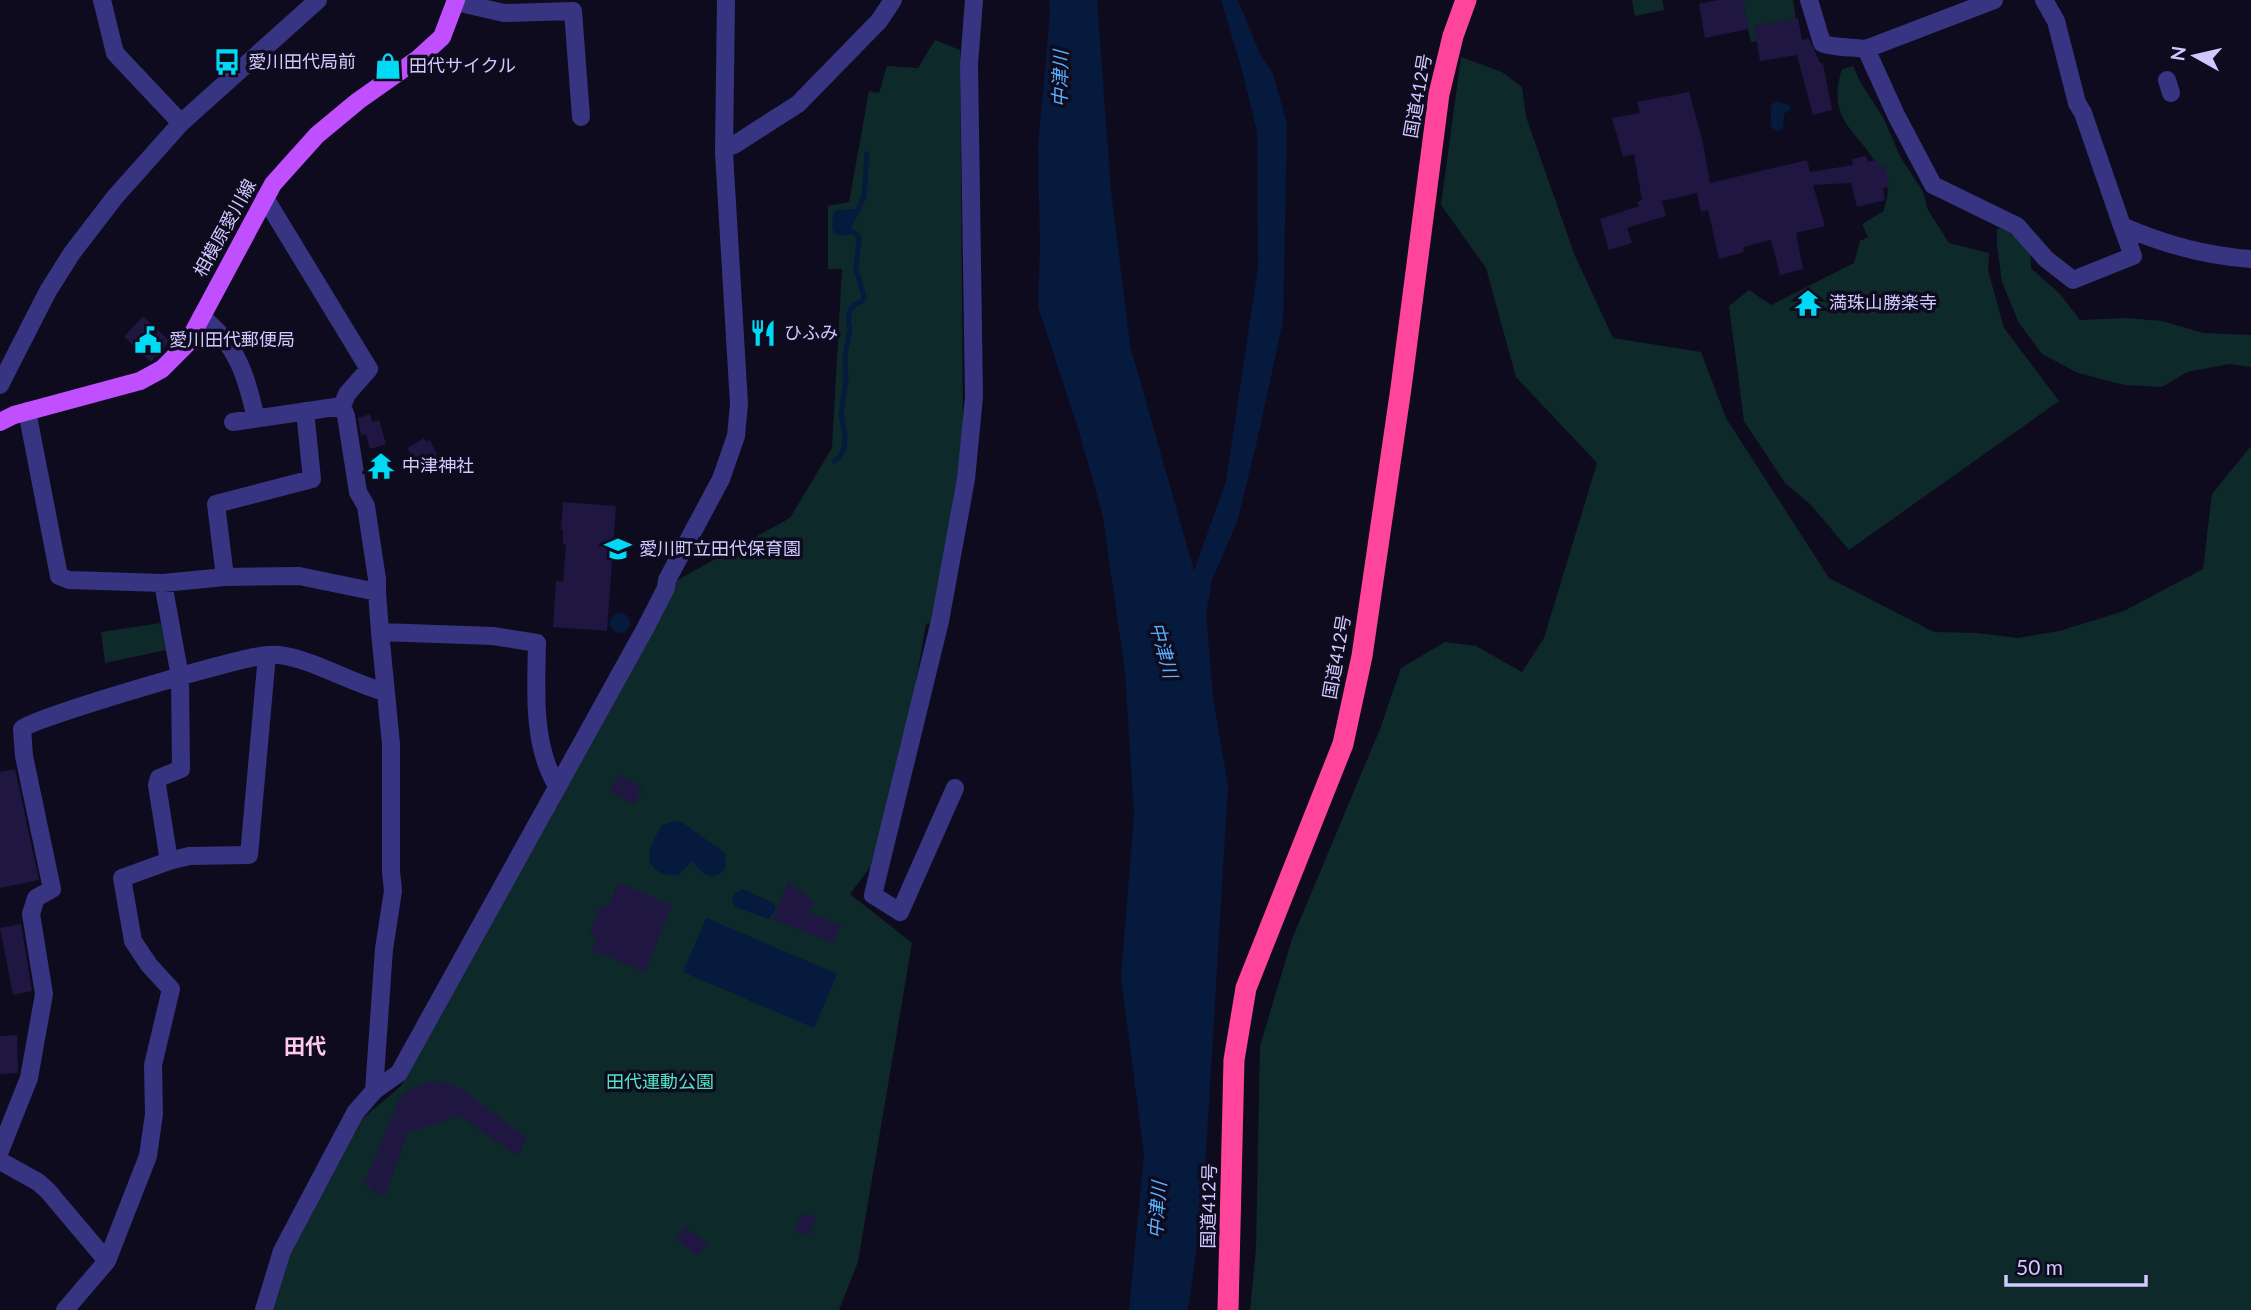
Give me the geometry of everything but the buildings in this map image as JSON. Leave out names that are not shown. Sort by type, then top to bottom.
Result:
[{"type":"highway","name":"国道412号","points":[[1228,1310],[1234,1060],[1246,988],[1343,744],[1362,656],[1390,468],[1439,94],[1453,36],[1466,0]]},
{"type":"main road","name":"相模原愛川線","points":[[0,422],[27,411],[140,382],[181,352],[265,198],[294,158],[358,101],[419,58],[442,37],[456,1]]},
{"type":"street","points":[[102,0],[115,53],[181,123]]},
{"type":"street","points":[[0,385],[38,307],[72,253],[115,197],[181,123],[318,0]]},
{"type":"street","points":[[264,1310],[282,1251],[355,1113],[374,1091],[399,1073],[646,628],[666,588],[667,580],[720,479],[736,436],[739,404],[724,153],[726,0]]},
{"type":"street","points":[[725,148],[798,104],[879,21],[893,0]]},
{"type":"street","points":[[955,788],[900,912],[873,895],[940,621],[966,479],[974,397],[969,57],[974,0]]},
{"type":"street","points":[[1809,0],[1822,43],[1830,47],[1844,45],[1866,49],[1994,0]]},
{"type":"street","points":[[1866,49],[1896,115],[1933,185],[2017,226],[2046,259],[2073,280],[2133,256],[2083,113],[2077,103],[2056,21],[2044,0]]},
{"type":"street","points":[[456,1],[503,13],[573,11],[581,117]]},
{"type":"street","points":[[265,198],[369,369],[347,394],[342,405],[358,492],[366,506],[377,579],[384,692],[391,744],[393,891],[384,949],[374,1091]]},
{"type":"street","points":[[2122,226],[2165,243],[2200,252],[2251,259]]},
{"type":"street","points":[[201,317],[212,326],[240,361],[257,419]]},
{"type":"street","points":[[233,422],[342,405]]},
{"type":"street","points":[[27,411],[59,576],[69,580],[163,583],[225,577],[299,576],[376,592]]},
{"type":"street","points":[[225,577],[216,504],[312,479],[305,411]]},
{"type":"street","points":[[163,583],[180,677],[181,769],[159,778],[157,785],[169,861]]},
{"type":"street","points":[[380,632],[493,636],[537,643],[536,701],[541,743],[547,770],[557,786]]},
{"type":"street","points":[[65,1310],[107,1261],[148,1156],[154,1114],[153,1065],[171,989],[149,965],[133,941],[122,878],[189,856],[249,855],[267,654]]},
{"type":"street","points":[[0,1151],[29,1077],[44,994],[31,915],[36,898],[52,890],[24,756],[22,729],[27,724],[58,714],[267,654],[291,657],[363,687],[384,692]]},
{"type":"street","points":[[0,1161],[38,1182],[48,1191],[107,1261]]},
{"type":"green space","points":[[1632,0],[1662,0],[1664,10],[1635,16]]},
{"type":"green space","points":[[1741,0],[1793,0],[1798,34],[1751,42]]},
{"type":"green space","name":"田代運動公園","points":[[935,40],[960,50],[963,428],[956,492],[931,623],[926,624],[906,740],[871,866],[850,894],[912,943],[858,1262],[839,1310],[274,1310],[290,1254],[357,1123],[401,1086],[671,596],[672,583],[790,518],[832,448],[842,269],[828,269],[828,206],[849,202],[869,91],[879,93],[887,66],[918,68]]},
{"type":"green space","points":[[1461,57],[1502,72],[1522,87],[1526,117],[1575,256],[1613,338],[1701,352],[1726,418],[1829,578],[1934,632],[2018,638],[2059,631],[2124,611],[2203,569],[2212,494],[2251,446],[2251,1310],[1250,1310],[1256,1249],[1260,1046],[1292,939],[1380,729],[1401,668],[1445,642],[1476,646],[1522,672],[1544,638],[1597,463],[1516,377],[1486,268],[1441,205]]},
{"type":"green space","points":[[1853,66],[1883,117],[1900,156],[1923,192],[1928,210],[1949,243],[1989,253],[1988,270],[2004,328],[2059,401],[1849,550],[1811,505],[1785,483],[1744,421],[1729,306],[1749,290],[1771,305],[1854,263],[1860,241],[1868,237],[1862,224],[1884,211],[1887,184],[1874,160],[1848,126],[1838,103],[1842,69]]},
{"type":"green space","points":[[2013,226],[2030,241],[2031,268],[2060,294],[2080,320],[2126,318],[2162,321],[2203,333],[2251,335],[2251,367],[2229,364],[2187,372],[2162,387],[2125,385],[2078,373],[2042,354],[2019,323],[2002,282],[1997,229]]},
{"type":"green space","points":[[161,623],[166,650],[105,663],[101,632]]},
{"type":"water","name":"中津川","points":[[1049,0],[1097,0],[1111,191],[1130,345],[1194,571],[1226,481],[1258,268],[1257,132],[1221,0],[1238,0],[1260,54],[1273,74],[1287,124],[1283,321],[1237,522],[1212,580],[1206,614],[1213,698],[1228,785],[1203,1202],[1188,1310],[1129,1310],[1144,1154],[1121,977],[1134,815],[1125,672],[1103,516],[1078,428],[1038,307],[1038,147],[1050,15]]},
{"type":"water","points":[[1777,101],[1787,104],[1791,109],[1784,114],[1783,127],[1778,132],[1771,127],[1771,105]]},
{"type":"water","points":[[858,205],[861,206],[848,236],[835,234],[832,228],[833,213],[855,209]]},
{"type":"water","points":[[620,613],[627,616],[630,623],[627,630],[620,633],[613,630],[610,623],[613,616]]},
{"type":"water","points":[[677,821],[725,853],[726,868],[721,873],[708,875],[693,861],[678,875],[667,875],[653,867],[649,857],[653,841],[662,825]]},
{"type":"water","points":[[743,889],[773,903],[776,909],[769,919],[735,907],[732,900],[734,894]]},
{"type":"water","points":[[706,918],[837,974],[814,1028],[683,972]]},
{"type":"waterway","points":[[857,212],[864,196],[867,154]]},
{"type":"waterway","points":[[834,461],[840,457],[844,448],[841,414],[846,380],[845,355],[850,329],[848,320],[850,310],[864,297],[856,269],[859,239],[857,234],[849,231],[848,226]]},
{"type":"place","name":"愛川田代局前","points":[[227,62]]},
{"type":"place","name":"田代サイクル","points":[[388,66]]},
{"type":"place","name":"満珠山勝楽寺","points":[[1808,303]]},
{"type":"place","name":"ひふみ","points":[[763,333]]},
{"type":"place","name":"愛川田代郵便局","points":[[148,340]]},
{"type":"place","name":"中津神社","points":[[381,466]]},
{"type":"place","name":"愛川町立田代保育園","points":[[618,549]]},
{"type":"district","name":"田代","points":[[305,1047]]}]
